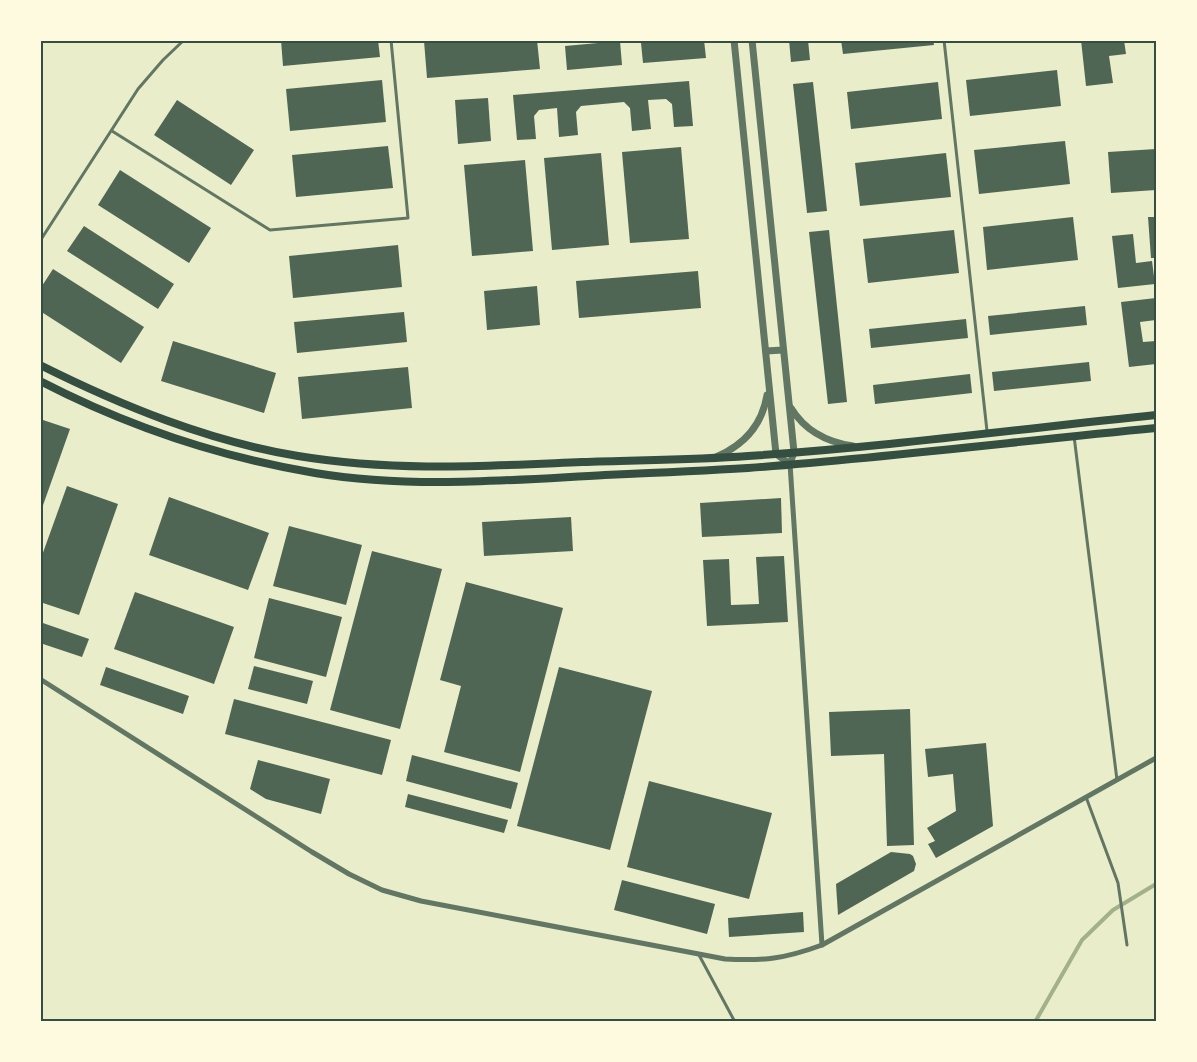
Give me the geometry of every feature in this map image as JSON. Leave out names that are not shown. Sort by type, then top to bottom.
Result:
[{"type":"main road","points":[[40,365],[132,408],[191,429],[283,453],[343,463],[401,467],[458,467],[776,454],[1156,415]]},
{"type":"main road","points":[[40,381],[114,416],[163,435],[256,462],[318,474],[376,480],[490,481],[790,464],[1156,428]]},
{"type":"street","points":[[734,40],[776,454],[790,464]]},
{"type":"street","points":[[752,40],[794,452],[790,464],[822,945]]},
{"type":"street","points":[[766,351],[783,350]]},
{"type":"street","points":[[714,458],[744,441],[754,430],[764,409],[769,384]]},
{"type":"street","points":[[789,404],[797,417],[816,434],[843,444],[858,446]]},
{"type":"street","points":[[40,679],[312,852],[382,890],[421,901],[699,955],[757,961],[792,956],[822,945],[1156,758]]},
{"type":"lane","points":[[40,241],[150,74],[184,40]]},
{"type":"lane","points":[[112,131],[270,231],[408,218],[391,40]]},
{"type":"lane","points":[[944,40],[987,433]]},
{"type":"lane","points":[[1074,436],[1117,780]]},
{"type":"lane","points":[[1086,797],[1118,883],[1127,945]]},
{"type":"lane","points":[[699,955],[735,1022]]},
{"type":"building","points":[[281,40],[378,40],[380,57],[283,66]]},
{"type":"building","points":[[537,40],[540,69],[427,78],[424,41]]},
{"type":"building","points":[[704,40],[706,58],[643,63],[641,43]]},
{"type":"building","points":[[789,40],[808,40],[810,60],[791,62]]},
{"type":"building","points":[[841,40],[933,40],[934,45],[843,54]]},
{"type":"building","points":[[1081,40],[1124,40],[1126,54],[1109,56],[1113,83],[1086,86]]},
{"type":"building","points":[[620,41],[622,65],[567,70],[565,46]]},
{"type":"building","points":[[1057,70],[1061,106],[970,116],[966,80]]},
{"type":"building","points":[[382,80],[386,122],[290,131],[286,89]]},
{"type":"building","points":[[689,81],[693,126],[674,127],[672,104],[666,99],[648,100],[651,129],[632,131],[630,108],[624,102],[581,106],[576,112],[578,135],[559,137],[557,108],[539,110],[534,116],[536,139],[517,140],[513,95]]},
{"type":"building","points":[[813,82],[827,211],[807,213],[793,84]]},
{"type":"building","points":[[938,82],[942,119],[851,129],[847,92]]},
{"type":"building","points":[[488,98],[491,141],[458,144],[455,100]]},
{"type":"building","points":[[177,100],[254,150],[231,185],[154,135]]},
{"type":"building","points":[[1065,141],[1070,184],[979,194],[974,150]]},
{"type":"building","points":[[388,146],[393,188],[296,197],[292,155]]},
{"type":"building","points":[[681,147],[689,239],[630,243],[622,152]]},
{"type":"building","points":[[1156,149],[1156,190],[1111,193],[1108,152]]},
{"type":"building","points":[[601,153],[609,245],[552,250],[544,158]]},
{"type":"building","points":[[946,153],[951,197],[860,206],[855,163]]},
{"type":"building","points":[[525,160],[533,251],[472,256],[464,165]]},
{"type":"building","points":[[120,170],[211,228],[189,263],[98,205]]},
{"type":"building","points":[[1073,217],[1078,260],[987,270],[983,227]]},
{"type":"building","points":[[1148,217],[1156,217],[1156,258],[1151,258]]},
{"type":"building","points":[[84,226],[174,284],[158,309],[67,251]]},
{"type":"building","points":[[829,230],[847,402],[828,404],[809,232]]},
{"type":"building","points":[[954,230],[959,273],[868,283],[863,239]]},
{"type":"building","points":[[1133,234],[1136,263],[1152,261],[1155,284],[1118,288],[1112,236]]},
{"type":"building","points":[[398,245],[402,287],[293,298],[289,256]]},
{"type":"building","points":[[53,269],[144,327],[121,363],[40,311],[40,289]]},
{"type":"building","points":[[698,271],[701,308],[579,318],[576,281]]},
{"type":"building","points":[[537,286],[540,325],[487,330],[484,291]]},
{"type":"building","points":[[1156,298],[1156,320],[1140,322],[1143,342],[1156,341],[1156,364],[1129,367],[1121,302]]},
{"type":"building","points":[[1085,306],[1087,325],[990,335],[988,316]]},
{"type":"building","points":[[404,312],[407,342],[297,353],[294,322]]},
{"type":"building","points":[[966,319],[968,338],[871,348],[869,329]]},
{"type":"building","points":[[173,341],[276,373],[264,413],[161,381]]},
{"type":"building","points":[[1089,362],[1091,381],[994,391],[992,372]]},
{"type":"building","points":[[408,367],[412,408],[302,419],[298,377]]},
{"type":"building","points":[[970,374],[972,393],[875,404],[873,385]]},
{"type":"building","points":[[40,419],[70,429],[41,511],[40,511]]},
{"type":"building","points":[[67,486],[118,504],[79,615],[40,602],[40,561]]},
{"type":"building","points":[[169,497],[269,533],[248,590],[149,555]]},
{"type":"building","points":[[781,498],[782,533],[702,537],[700,503]]},
{"type":"building","points":[[571,517],[573,551],[484,556],[482,522]]},
{"type":"building","points":[[289,526],[362,545],[346,605],[273,586]]},
{"type":"building","points":[[372,551],[442,569],[400,729],[330,710]]},
{"type":"building","points":[[784,556],[788,622],[707,626],[703,560],[729,559],[731,605],[759,604],[756,557]]},
{"type":"building","points":[[466,582],[563,608],[520,772],[444,752],[461,686],[440,680]]},
{"type":"building","points":[[135,592],[234,627],[214,684],[114,649]]},
{"type":"building","points":[[269,598],[342,617],[326,677],[254,658]]},
{"type":"building","points":[[40,622],[89,639],[82,657],[40,643]]},
{"type":"building","points":[[254,666],[313,681],[307,704],[248,689]]},
{"type":"building","points":[[106,667],[189,696],[183,714],[100,685]]},
{"type":"building","points":[[559,667],[652,691],[610,850],[517,826]]},
{"type":"building","points":[[234,699],[391,740],[382,775],[225,734]]},
{"type":"building","points":[[910,709],[914,845],[887,846],[884,754],[831,756],[829,712]]},
{"type":"building","points":[[986,743],[993,826],[936,858],[928,844],[935,841],[927,828],[956,811],[953,774],[928,777],[925,749]]},
{"type":"building","points":[[412,755],[518,783],[511,809],[406,781]]},
{"type":"building","points":[[258,760],[330,779],[321,814],[266,799],[250,789]]},
{"type":"building","points":[[649,781],[772,813],[749,899],[627,867]]},
{"type":"building","points":[[408,794],[508,820],[504,833],[405,807]]},
{"type":"building","points":[[891,852],[913,856],[916,864],[914,871],[838,915],[836,884]]},
{"type":"building","points":[[622,880],[715,904],[707,934],[614,910]]},
{"type":"building","points":[[803,912],[804,932],[729,937],[728,918]]},
{"type":"waterway","points":[[1035,1022],[1082,940],[1113,910],[1156,884]]}]
